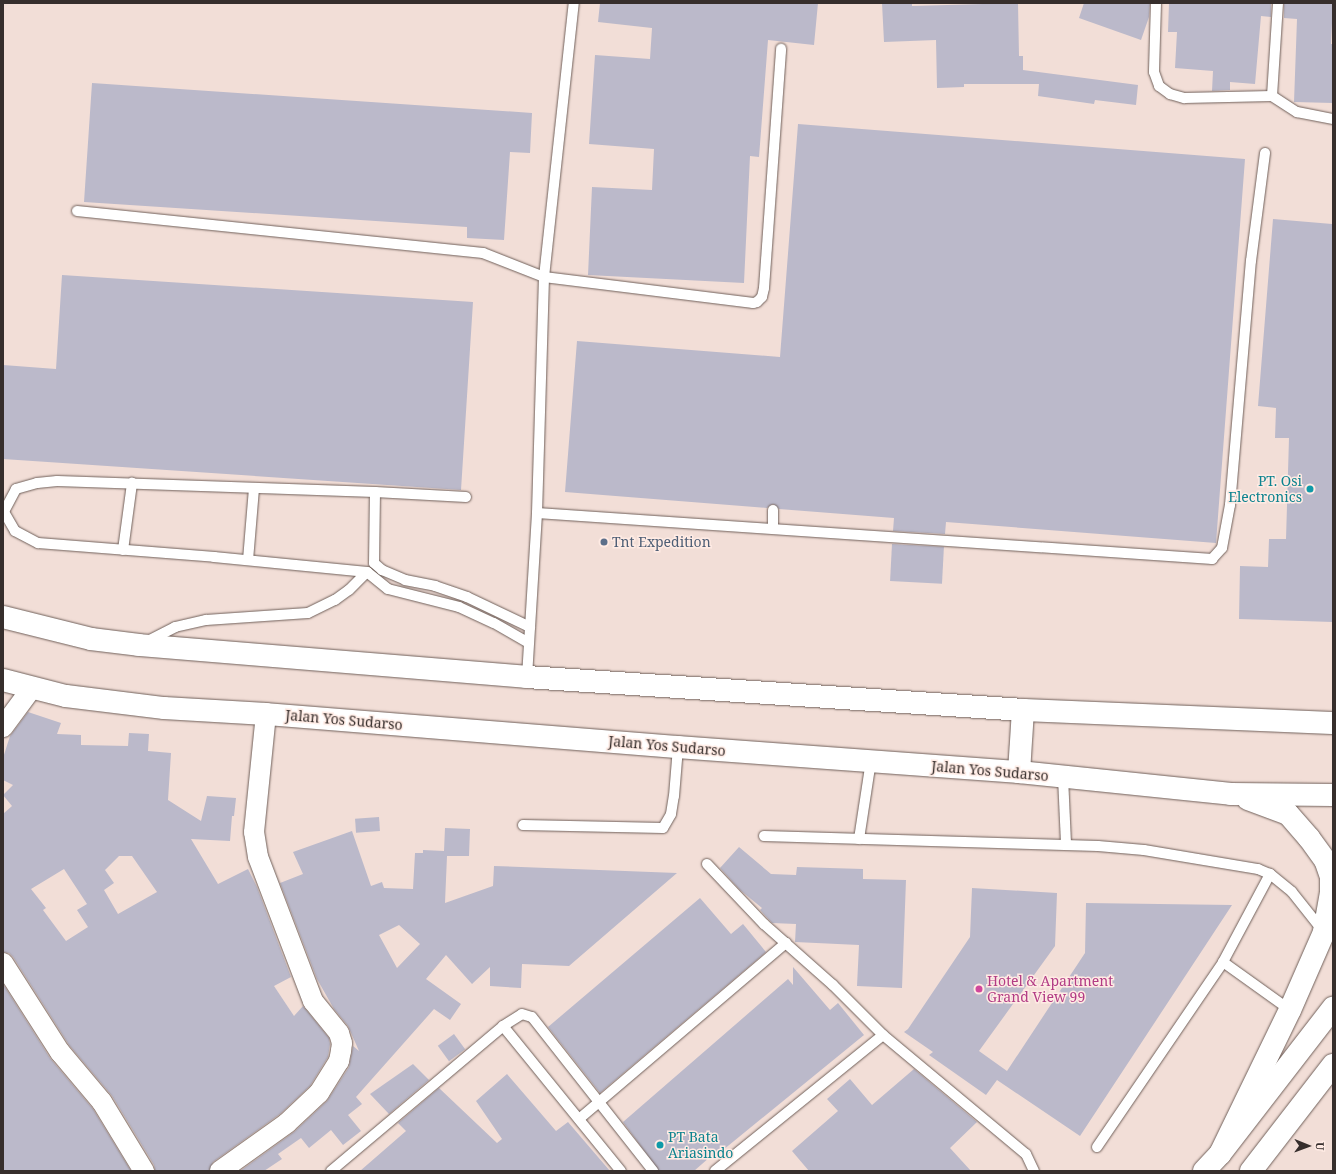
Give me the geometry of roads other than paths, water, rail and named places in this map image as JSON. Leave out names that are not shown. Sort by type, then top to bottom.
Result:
[{"type":"main road","points":[[3,618],[91,639],[139,645],[527,677],[1023,710],[1327,720]]},
{"type":"main road","name":"Jalan Yos Sudarso","points":[[3,680],[66,696],[164,708],[266,714],[871,762],[1019,772],[1231,794],[1333,794]]},
{"type":"main road","points":[[1019,772],[1023,710]]},
{"type":"main road","points":[[1220,1154],[1290,1010],[1324,932],[1331,893],[1331,877],[1325,860],[1309,838],[1288,814],[1231,794]]},
{"type":"main road","points":[[1204,1171],[1220,1154],[1333,1008]]},
{"type":"main road","points":[[1251,1171],[1333,1065]]},
{"type":"street","points":[[3,727],[32,688]]},
{"type":"street","points":[[220,1171],[287,1123],[319,1093],[339,1061],[342,1044],[339,1033],[313,1001],[258,857],[254,832],[266,714]]},
{"type":"street","points":[[3,963],[60,1052],[102,1102],[144,1171]]},
{"type":"lane","points":[[527,677],[537,513],[544,277],[574,3]]},
{"type":"lane","points":[[1156,3],[1154,72],[1159,86],[1170,94],[1184,98],[1272,96],[1297,112],[1333,119]]},
{"type":"lane","points":[[1272,96],[1278,3]]},
{"type":"lane","points":[[77,210],[483,253],[544,277],[746,303],[757,302],[762,298],[764,288],[781,48]]},
{"type":"lane","points":[[537,513],[1212,559],[1222,548],[1230,505],[1251,261],[1265,153]]},
{"type":"lane","points":[[466,497],[375,492],[57,481],[37,483],[16,489],[4,512],[15,531],[38,543],[248,560],[367,572],[388,589],[458,607],[494,623],[529,643]]},
{"type":"lane","points":[[123,550],[132,483]]},
{"type":"lane","points":[[248,560],[254,488]]},
{"type":"lane","points":[[375,492],[374,563],[382,570],[405,580],[435,586],[467,598],[530,627]]},
{"type":"lane","points":[[773,510],[773,529]]},
{"type":"lane","points":[[139,645],[175,627],[206,620],[308,613],[335,600],[349,590],[367,572]]},
{"type":"lane","points":[[523,825],[663,828],[672,808],[678,747]]},
{"type":"lane","points":[[860,839],[871,762]]},
{"type":"lane","points":[[1063,777],[1066,844]]},
{"type":"lane","points":[[764,836],[1066,844],[1144,850],[1258,869],[1270,874],[1292,892],[1324,932]]},
{"type":"lane","points":[[707,864],[764,924],[833,985],[882,1035],[1026,1154],[1034,1171]]},
{"type":"lane","points":[[1097,1147],[1223,962],[1270,874]]},
{"type":"lane","points":[[579,1119],[786,943]]},
{"type":"lane","points":[[1223,962],[1290,1010]]},
{"type":"lane","points":[[331,1171],[503,1026],[522,1014],[532,1017],[653,1171]]},
{"type":"lane","points":[[503,1026],[621,1171]]},
{"type":"lane","points":[[715,1171],[882,1035]]},
{"type":"place","name":"PT. Osi Electronics","points":[[1310,489]]},
{"type":"place","name":"Tnt Expedition","points":[[604,542]]},
{"type":"place","name":"Hotel & Apartment Grand View 99","points":[[979,989]]},
{"type":"place","name":"PT Bata Ariasindo","points":[[660,1145]]}]
